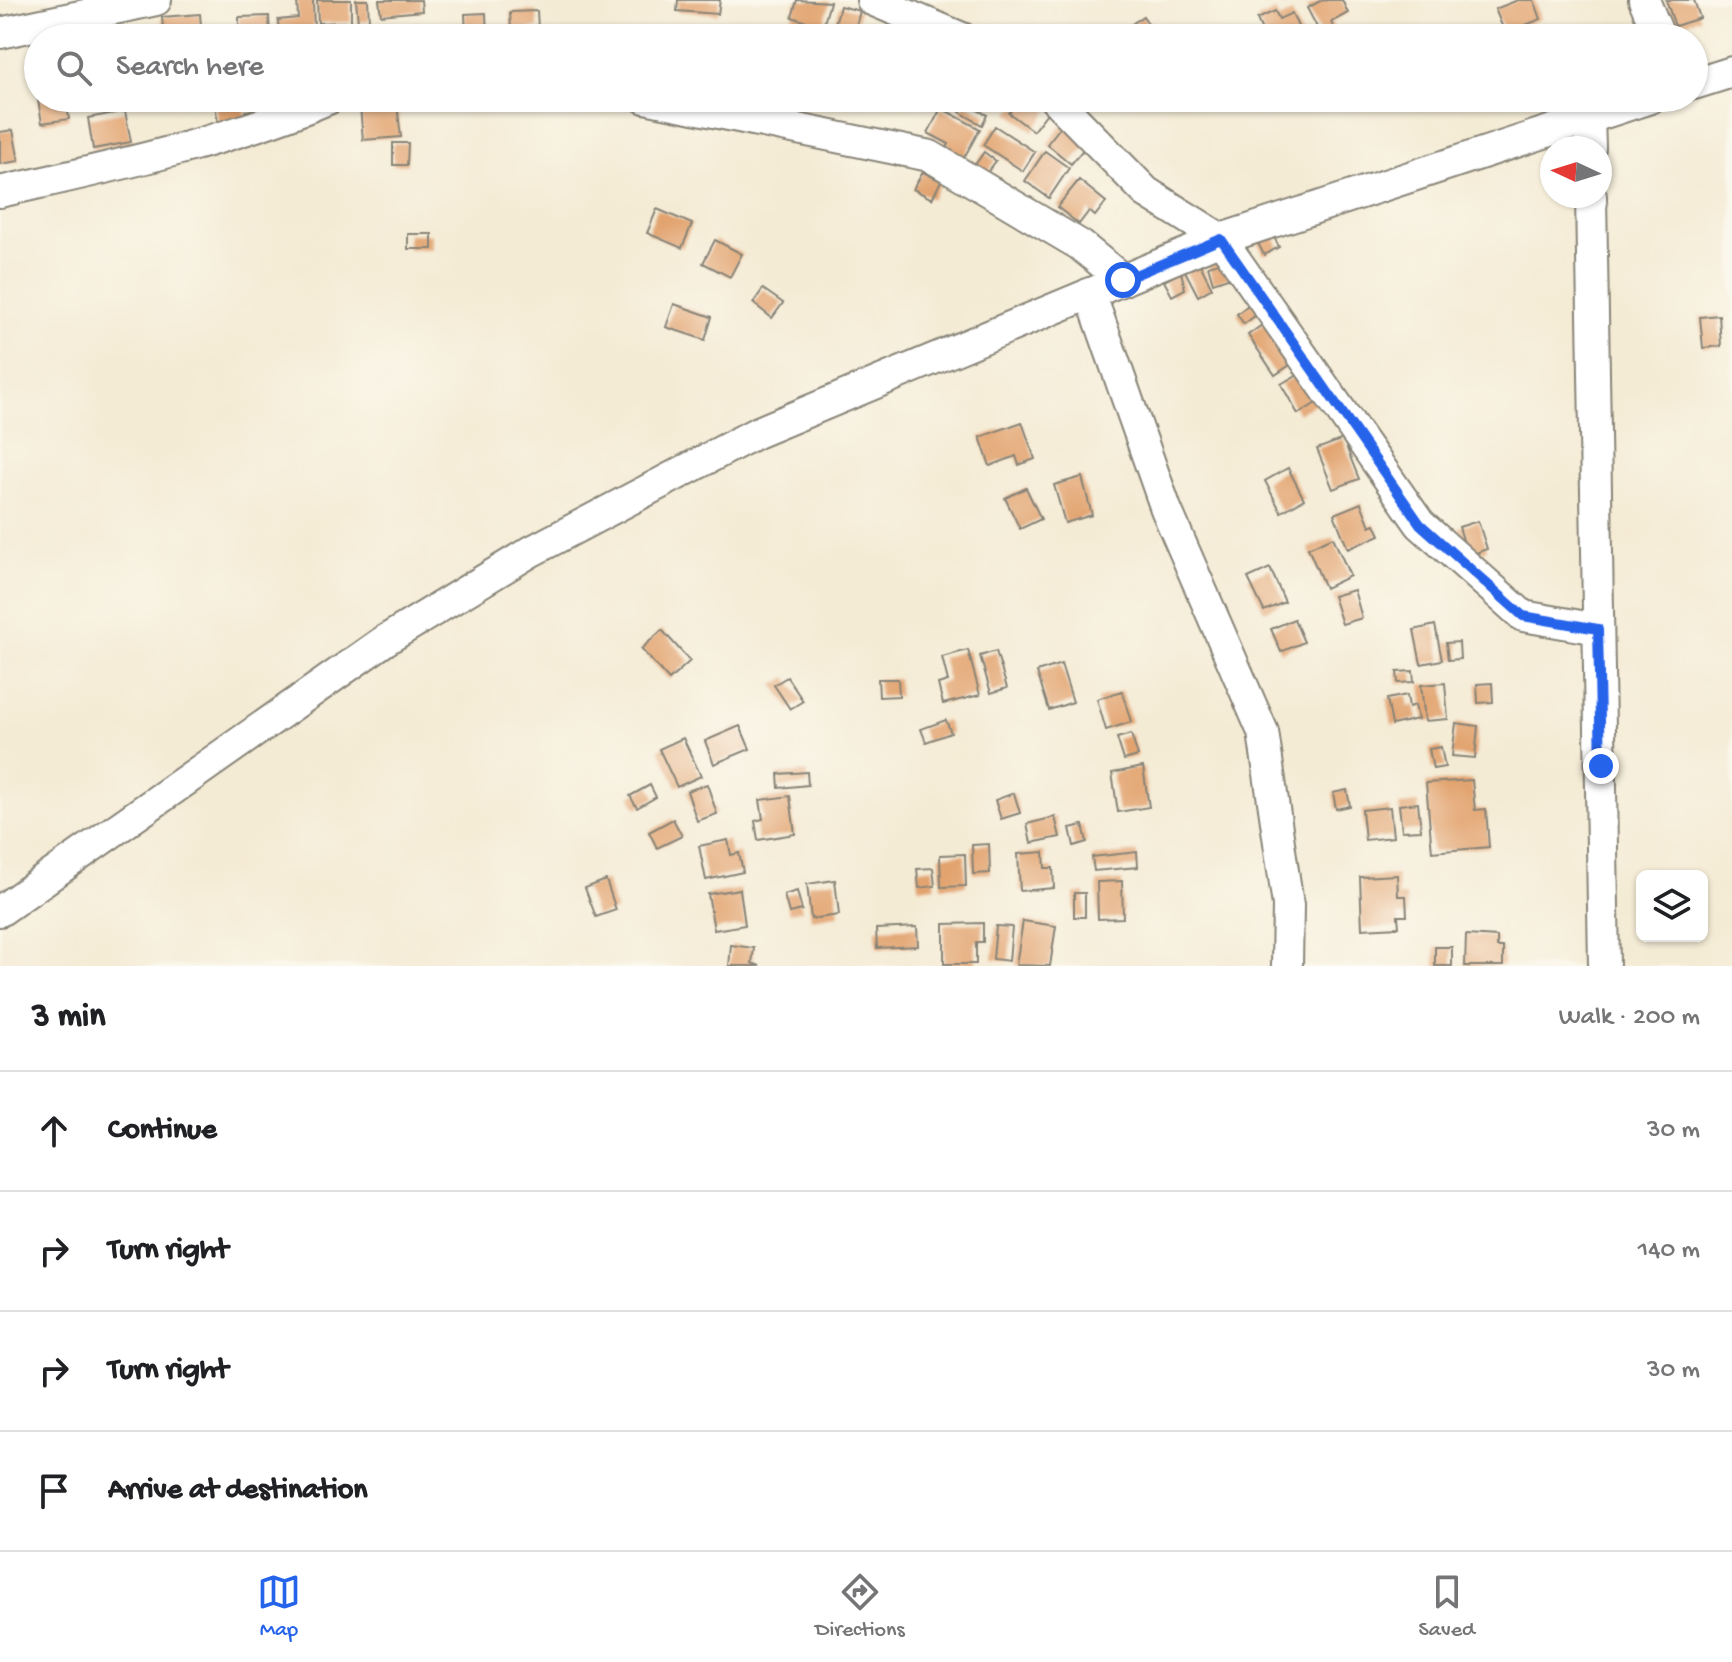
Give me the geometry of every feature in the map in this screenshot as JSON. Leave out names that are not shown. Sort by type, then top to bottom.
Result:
[{"type":"street","points":[[43,24],[156,0]]},
{"type":"street","points":[[872,0],[929,24]]},
{"type":"street","points":[[1644,0],[1654,24]]},
{"type":"street","points":[[0,33],[24,28]]},
{"type":"street","points":[[1708,80],[1732,72]]},
{"type":"street","points":[[0,192],[129,162],[298,112]]},
{"type":"street","points":[[714,112],[930,156],[1080,245],[1123,280]]},
{"type":"street","points":[[1068,112],[1146,192],[1221,239],[1420,524],[1523,616],[1598,629]]},
{"type":"street","points":[[0,911],[384,641],[530,552],[756,433],[1221,239],[1605,112]]},
{"type":"street","points":[[1589,117],[1590,136]]},
{"type":"street","points":[[1591,208],[1604,966]]},
{"type":"street","points":[[1090,293],[1166,509],[1263,732],[1288,905],[1287,966]]},
{"type":"building","points":[[297,0],[313,0],[314,24],[278,24],[278,20],[298,18]]},
{"type":"building","points":[[317,0],[351,0],[351,22],[318,23]]},
{"type":"building","points":[[356,0],[368,0],[369,21],[358,22]]},
{"type":"building","points":[[379,0],[421,0],[422,11],[381,15]]},
{"type":"building","points":[[678,0],[720,0],[718,14],[677,11]]},
{"type":"building","points":[[797,0],[830,2],[824,24],[792,17]]},
{"type":"building","points":[[1322,0],[1342,0],[1348,13],[1332,24],[1315,24],[1307,8]]},
{"type":"building","points":[[1518,0],[1534,0],[1541,19],[1528,24],[1501,24],[1495,9]]},
{"type":"building","points":[[1666,0],[1694,0],[1700,18],[1674,24]]},
{"type":"building","points":[[840,6],[860,11],[856,24],[835,24]]},
{"type":"building","points":[[537,11],[538,24],[511,24],[510,12]]},
{"type":"building","points":[[1275,11],[1279,19],[1292,13],[1297,24],[1259,24],[1257,19]]},
{"type":"building","points":[[486,13],[486,24],[465,24],[465,14]]},
{"type":"building","points":[[200,14],[201,24],[163,24],[162,17]]},
{"type":"building","points":[[269,16],[269,24],[239,24],[239,17]]},
{"type":"building","points":[[1143,16],[1148,24],[1132,24]]},
{"type":"building","points":[[40,112],[68,112],[69,119],[42,123]]},
{"type":"building","points":[[125,112],[131,142],[93,149],[88,118]]},
{"type":"building","points":[[216,112],[245,112],[246,119],[218,123]]},
{"type":"building","points":[[360,112],[398,112],[401,137],[363,140]]},
{"type":"building","points":[[939,112],[948,112],[980,129],[961,163],[944,154],[949,144],[928,133]]},
{"type":"building","points":[[960,112],[987,115],[982,125]]},
{"type":"building","points":[[1010,112],[1048,112],[1033,131]]},
{"type":"building","points":[[1062,125],[1092,139],[1071,164],[1047,144]]},
{"type":"building","points":[[995,126],[1035,152],[1023,171],[983,145]]},
{"type":"building","points":[[13,130],[19,161],[0,164],[0,132]]},
{"type":"building","points":[[393,143],[408,143],[407,165],[393,165]]},
{"type":"building","points":[[1045,151],[1069,168],[1049,198],[1025,181]]},
{"type":"building","points":[[984,152],[996,161],[983,178],[972,169]]},
{"type":"building","points":[[923,172],[941,181],[932,199],[913,189]]},
{"type":"building","points":[[1079,180],[1106,202],[1095,216],[1089,211],[1079,224],[1057,207]]},
{"type":"building","points":[[657,209],[692,224],[682,248],[647,233]]},
{"type":"building","points":[[1271,231],[1279,247],[1264,255],[1256,239]]},
{"type":"building","points":[[408,234],[432,234],[432,249],[408,249]]},
{"type":"building","points":[[715,240],[742,254],[730,277],[703,263]]},
{"type":"building","points":[[1199,262],[1212,288],[1198,296],[1184,269]]},
{"type":"building","points":[[1222,262],[1228,278],[1213,283],[1208,266]]},
{"type":"building","points":[[1181,272],[1185,289],[1172,296],[1164,281]]},
{"type":"building","points":[[763,289],[783,303],[772,318],[753,303]]},
{"type":"building","points":[[1256,299],[1264,309],[1244,324],[1237,314]]},
{"type":"building","points":[[674,304],[712,317],[705,340],[666,327]]},
{"type":"building","points":[[1719,315],[1721,346],[1703,348],[1700,317]]},
{"type":"building","points":[[1269,320],[1296,361],[1275,375],[1248,335]]},
{"type":"building","points":[[1307,369],[1323,399],[1298,414],[1281,384]]},
{"type":"building","points":[[1022,422],[1035,459],[1019,465],[1016,456],[990,466],[980,437]]},
{"type":"building","points":[[1343,439],[1359,479],[1333,489],[1317,449]]},
{"type":"building","points":[[1288,468],[1304,499],[1281,512],[1265,481]]},
{"type":"building","points":[[1082,477],[1092,515],[1065,523],[1054,485]]},
{"type":"building","points":[[1026,488],[1041,519],[1020,529],[1005,498]]},
{"type":"building","points":[[1361,503],[1370,526],[1375,524],[1380,535],[1348,549],[1334,514]]},
{"type":"building","points":[[1478,521],[1487,549],[1468,556],[1459,527]]},
{"type":"building","points":[[1333,537],[1350,576],[1325,588],[1308,548]]},
{"type":"building","points":[[1270,568],[1285,602],[1264,611],[1248,578]]},
{"type":"building","points":[[1354,590],[1362,618],[1342,624],[1333,596]]},
{"type":"building","points":[[1294,619],[1304,642],[1281,652],[1271,629]]},
{"type":"building","points":[[1435,625],[1442,660],[1421,664],[1414,630]]},
{"type":"building","points":[[662,630],[690,661],[669,680],[641,649]]},
{"type":"building","points":[[1459,642],[1460,659],[1448,660],[1446,643]]},
{"type":"building","points":[[968,650],[980,695],[943,704],[938,684],[948,681],[942,657]]},
{"type":"building","points":[[996,651],[1007,688],[991,693],[980,656]]},
{"type":"building","points":[[1061,664],[1073,702],[1049,710],[1037,672]]},
{"type":"building","points":[[1413,671],[1414,682],[1398,683],[1397,672]]},
{"type":"building","points":[[787,677],[803,701],[790,709],[774,685]]},
{"type":"building","points":[[878,679],[898,679],[899,696],[879,697]]},
{"type":"building","points":[[1445,683],[1448,719],[1425,721],[1421,685]]},
{"type":"building","points":[[1492,683],[1493,702],[1478,703],[1477,684]]},
{"type":"building","points":[[1122,691],[1131,722],[1106,730],[1097,699]]},
{"type":"building","points":[[1407,695],[1409,707],[1415,705],[1418,719],[1392,725],[1387,699]]},
{"type":"building","points":[[946,720],[951,733],[926,742],[921,729]]},
{"type":"building","points":[[1456,723],[1478,726],[1475,758],[1452,756]]},
{"type":"building","points":[[740,726],[750,749],[714,764],[705,741]]},
{"type":"building","points":[[1131,734],[1138,756],[1124,760],[1117,738]]},
{"type":"building","points":[[683,738],[701,776],[677,787],[659,749]]},
{"type":"building","points":[[1441,747],[1445,767],[1433,769],[1429,749]]},
{"type":"building","points":[[1143,767],[1149,807],[1118,812],[1112,773]]},
{"type":"building","points":[[807,772],[808,785],[779,788],[778,774]]},
{"type":"building","points":[[1472,780],[1475,810],[1486,809],[1489,847],[1432,852],[1426,783]]},
{"type":"building","points":[[707,784],[717,814],[697,821],[687,791]]},
{"type":"building","points":[[650,785],[656,797],[637,808],[630,796]]},
{"type":"building","points":[[1347,790],[1350,806],[1336,809],[1333,793]]},
{"type":"building","points":[[1014,793],[1020,813],[1001,819],[995,800]]},
{"type":"building","points":[[790,796],[795,834],[758,840],[755,821],[763,819],[760,800]]},
{"type":"building","points":[[1418,803],[1421,830],[1402,831],[1399,805]]},
{"type":"building","points":[[1390,807],[1393,837],[1365,840],[1362,810]]},
{"type":"building","points":[[1055,817],[1060,837],[1031,843],[1027,824]]},
{"type":"building","points":[[673,819],[682,836],[657,848],[649,832]]},
{"type":"building","points":[[1083,825],[1087,842],[1074,846],[1070,828]]},
{"type":"building","points":[[728,840],[731,855],[739,853],[743,872],[706,880],[699,846]]},
{"type":"building","points":[[989,844],[990,873],[973,874],[972,845]]},
{"type":"building","points":[[1044,852],[1045,868],[1053,868],[1054,888],[1020,891],[1018,854]]},
{"type":"building","points":[[1137,852],[1138,867],[1094,871],[1092,857]]},
{"type":"building","points":[[965,854],[966,886],[941,887],[940,855]]},
{"type":"building","points":[[933,868],[935,886],[919,888],[917,869]]},
{"type":"building","points":[[1397,875],[1398,896],[1406,896],[1407,916],[1398,916],[1399,927],[1362,929],[1360,877]]},
{"type":"building","points":[[606,880],[616,910],[596,917],[585,888]]},
{"type":"building","points":[[835,880],[839,915],[811,919],[807,884]]},
{"type":"building","points":[[1122,881],[1123,918],[1098,919],[1097,882]]},
{"type":"building","points":[[740,889],[745,925],[714,930],[708,894]]},
{"type":"building","points":[[797,891],[802,910],[789,913],[784,895]]},
{"type":"building","points":[[1074,893],[1085,893],[1085,917],[1074,917]]},
{"type":"building","points":[[1023,921],[1056,926],[1050,966],[1016,965]]},
{"type":"building","points":[[983,923],[983,942],[976,942],[976,964],[944,964],[944,924]]},
{"type":"building","points":[[996,926],[1012,927],[1009,961],[993,959]]},
{"type":"building","points":[[917,927],[918,946],[877,948],[876,929]]},
{"type":"building","points":[[1466,935],[1497,937],[1497,947],[1503,947],[1503,966],[1465,966]]},
{"type":"building","points":[[731,945],[754,948],[752,963],[760,966],[729,966]]},
{"type":"building","points":[[1435,947],[1452,947],[1452,966],[1435,966]]},
{"type":"route","points":[[1123,280],[1221,239],[1420,524],[1523,616],[1598,629],[1601,766]]}]
